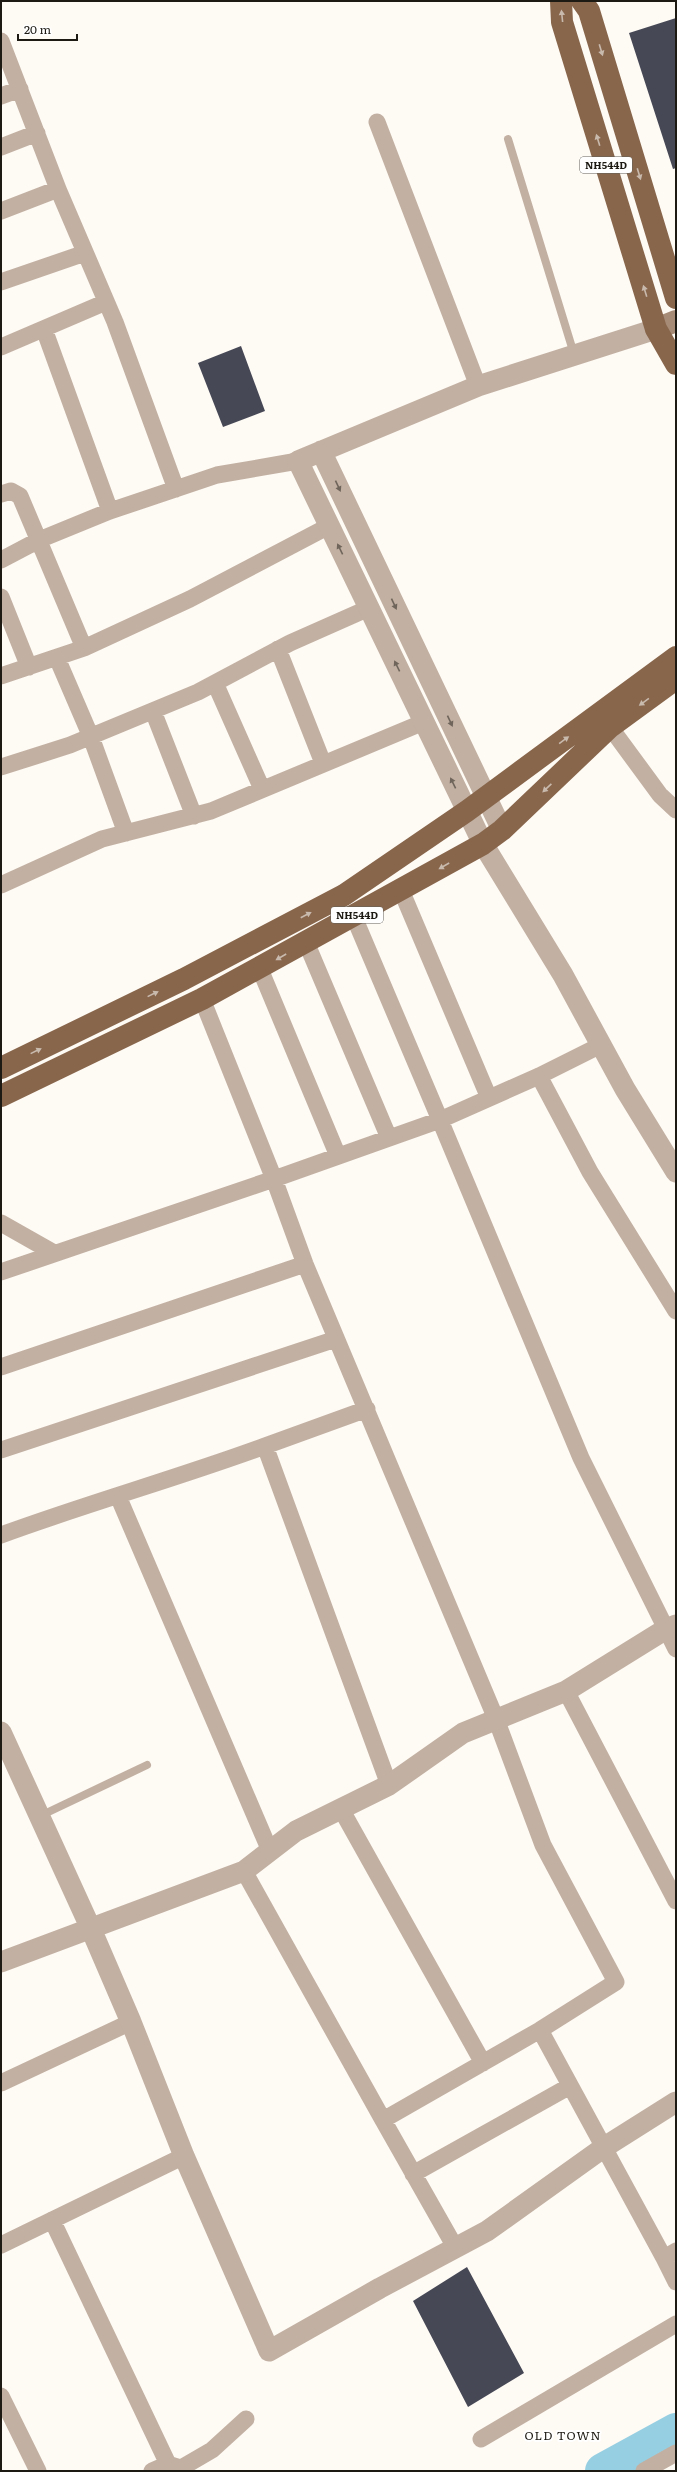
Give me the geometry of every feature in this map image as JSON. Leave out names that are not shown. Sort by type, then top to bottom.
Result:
[{"type":"highway","name":"NH544D","points":[[560,1],[562,22],[666,325],[676,364]]},
{"type":"highway","name":"NH544D","points":[[582,1],[589,11],[676,298]]},
{"type":"highway","name":"NH544D","points":[[1,1068],[184,979],[344,895],[467,811],[676,657]]},
{"type":"highway","name":"NH544D","points":[[1,1096],[202,999],[260,969],[482,844],[502,830],[610,727],[676,679]]},
{"type":"street","points":[[1,41],[58,188],[106,302],[176,489]]},
{"type":"street","points":[[1,96],[20,89]]},
{"type":"street","points":[[377,122],[478,386]]},
{"type":"street","points":[[1,147],[37,133]]},
{"type":"street","points":[[1,211],[58,188]]},
{"type":"street","points":[[1,282],[85,253]]},
{"type":"street","points":[[1,347],[106,302]]},
{"type":"street","points":[[1,560],[39,540],[110,511],[217,475],[298,461],[478,386],[666,325]]},
{"type":"street","points":[[44,328],[110,511]]},
{"type":"street","points":[[321,451],[502,830]]},
{"type":"street","points":[[298,461],[482,844],[563,975],[601,1045],[670,1150],[676,1172]]},
{"type":"street","points":[[1,494],[11,491],[20,496],[84,648]]},
{"type":"street","points":[[1,676],[84,648],[190,599],[329,526]]},
{"type":"street","points":[[1,597],[29,667]]},
{"type":"street","points":[[1,767],[90,737],[153,711],[215,683],[278,649],[369,608]]},
{"type":"street","points":[[278,649],[322,763]]},
{"type":"street","points":[[57,658],[90,737],[126,833]]},
{"type":"street","points":[[215,683],[262,789]]},
{"type":"street","points":[[153,711],[194,816]]},
{"type":"street","points":[[1,885],[102,839],[211,811],[322,763],[424,722]]},
{"type":"street","points":[[610,727],[660,795],[676,810]]},
{"type":"street","points":[[401,890],[489,1098]]},
{"type":"street","points":[[354,917],[581,1458],[671,1627],[676,1650]]},
{"type":"street","points":[[306,942],[389,1138]]},
{"type":"street","points":[[260,969],[338,1156]]},
{"type":"street","points":[[202,999],[274,1179],[305,1264],[496,1719],[544,1845],[616,1982],[540,2030],[383,2120]]},
{"type":"street","points":[[1,1272],[274,1179],[440,1120],[539,1076],[601,1045]]},
{"type":"street","points":[[539,1076],[590,1172],[676,1311]]},
{"type":"street","points":[[1,1223],[54,1254]]},
{"type":"street","points":[[1,1367],[305,1264]]},
{"type":"street","points":[[1,1450],[336,1339]]},
{"type":"street","points":[[1,1535],[181,1476],[367,1409]]},
{"type":"street","points":[[265,1446],[389,1785]]},
{"type":"street","points":[[118,1496],[270,1851]]},
{"type":"street","points":[[1,1962],[244,1871],[296,1831],[389,1785],[463,1733],[566,1691],[671,1627]]},
{"type":"street","points":[[566,1691],[676,1901]]},
{"type":"street","points":[[1,1732],[92,1929],[131,2022],[184,2156],[269,2351],[487,2230],[603,2148],[676,2102]]},
{"type":"street","points":[[341,1809],[483,2063]]},
{"type":"street","points":[[244,1871],[455,2247]]},
{"type":"street","points":[[1,2083],[131,2022]]},
{"type":"street","points":[[540,2030],[603,2148],[670,2254],[676,2282]]},
{"type":"street","points":[[413,2174],[570,2086]]},
{"type":"street","points":[[1,2245],[184,2156]]},
{"type":"street","points":[[52,2220],[168,2464]]},
{"type":"street","points":[[481,2439],[676,2324]]},
{"type":"street","points":[[1,2396],[38,2471]]},
{"type":"street","points":[[152,2471],[168,2464],[181,2468],[212,2450],[246,2419]]},
{"type":"street","points":[[644,2471],[676,2453]]},
{"type":"lane","points":[[508,139],[574,354]]},
{"type":"lane","points":[[39,1816],[147,1765]]},
{"type":"building","points":[[676,18],[676,168],[673,169],[629,33]]},
{"type":"building","points":[[241,346],[265,411],[223,427],[198,363]]},
{"type":"building","points":[[467,2267],[524,2373],[468,2407],[413,2301]]},
{"type":"waterway","points":[[603,2471],[676,2431]]},
{"type":"district","name":"OLD TOWN","points":[[563,2436]]}]
